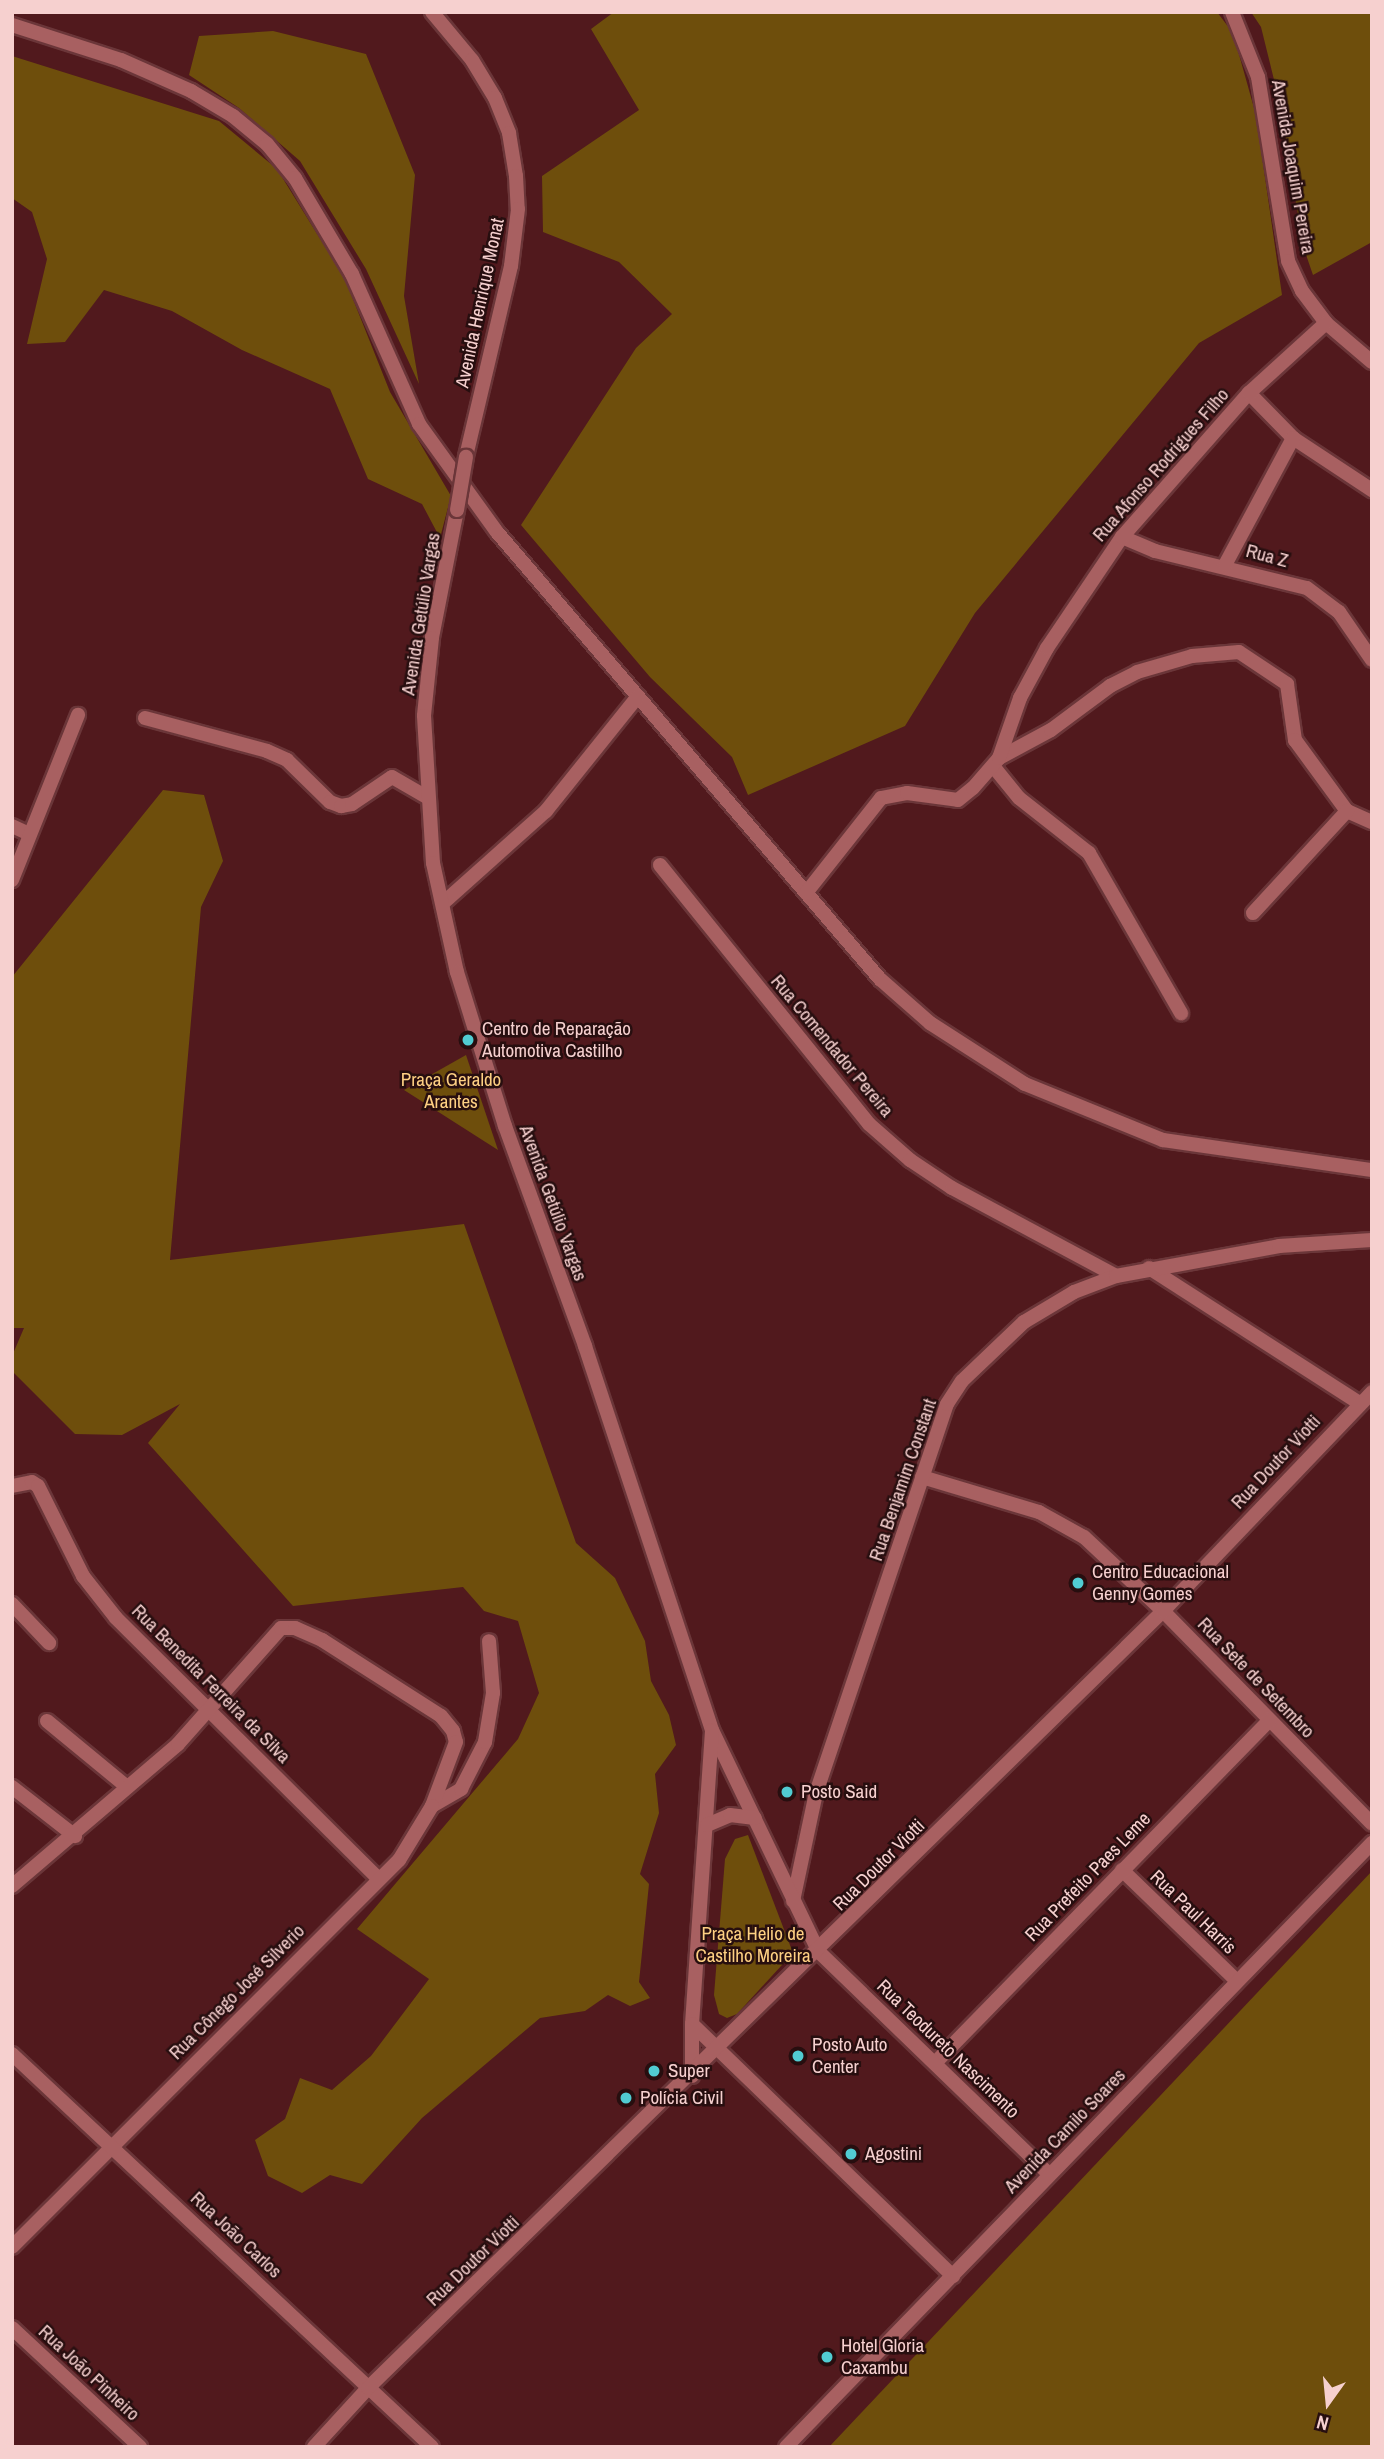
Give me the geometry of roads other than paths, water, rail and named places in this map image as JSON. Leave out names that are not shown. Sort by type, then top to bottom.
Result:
[{"type":"street","name":"Avenida Henrique Monat","points":[[432,12],[472,60],[495,99],[509,133],[518,209],[511,266],[466,457],[457,510]]},
{"type":"street","name":"Avenida Joaquim Pereira","points":[[1232,12],[1258,77],[1288,261],[1302,291],[1326,323],[1372,362]]},
{"type":"street","points":[[12,25],[121,60],[191,91],[233,116],[267,144],[336,243],[397,380],[442,459],[556,605],[638,695],[880,979],[930,1023],[1025,1084],[1163,1140],[1372,1170]]},
{"type":"street","name":"Rua Afonso Rodrigues Filho","points":[[806,893],[881,798],[907,793],[958,800],[996,762],[1020,698],[1048,648],[1122,537],[1249,393],[1326,323]]},
{"type":"street","points":[[1249,393],[1293,438],[1372,490]]},
{"type":"street","points":[[1226,565],[1293,438]]},
{"type":"street","name":"Avenida Getúlio Vargas","points":[[457,510],[432,638],[424,716],[426,797],[457,972],[505,1126],[590,1359],[712,1730]]},
{"type":"street","name":"Rua Z","points":[[1122,537],[1155,551],[1226,565],[1307,588],[1323,597],[1339,612],[1372,660]]},
{"type":"street","points":[[1181,1013],[1089,853],[1019,798],[996,762],[1060,725],[1110,686],[1137,672],[1192,656],[1239,652],[1287,684],[1295,740],[1347,811],[1372,822]]},
{"type":"street","points":[[443,903],[546,811],[638,695]]},
{"type":"street","points":[[12,880],[78,715]]},
{"type":"street","points":[[145,718],[267,751],[287,760],[330,802],[341,806],[352,804],[392,777],[426,797]]},
{"type":"street","points":[[1253,913],[1347,811]]},
{"type":"street","points":[[12,826],[29,834]]},
{"type":"street","name":"Rua Comendador Pereira","points":[[660,865],[869,1124],[910,1160],[952,1188],[1116,1276]]},
{"type":"street","name":"Rua Benjamim Constant","points":[[793,1901],[816,1793],[947,1404],[983,1358],[1034,1316],[1074,1292],[1116,1276],[1279,1247],[1372,1240]]},
{"type":"street","points":[[1149,1268],[1358,1402]]},
{"type":"street","name":"Rua Doutor Viotti","points":[[314,2447],[369,2388],[819,1952],[1163,1611],[1358,1402],[1372,1392]]},
{"type":"street","name":"Rua Sete de Setembro","points":[[922,1477],[1066,1525],[1163,1611],[1372,1824]]},
{"type":"street","name":"Rua Benedita Ferreira da Silva","points":[[12,1486],[32,1482],[38,1486],[83,1576],[136,1640],[378,1878]]},
{"type":"street","points":[[12,1604],[49,1643]]},
{"type":"street","name":"Rua Cônego José Silverio","points":[[12,2247],[414,1839],[432,1806],[456,1742],[441,1716],[322,1640],[288,1626],[272,1635],[210,1710]]},
{"type":"street","points":[[432,1806],[461,1789],[488,1735],[493,1693],[489,1641]]},
{"type":"street","points":[[12,1886],[75,1836],[210,1710]]},
{"type":"street","name":"Rua Prefeito Paes Leme","points":[[935,2063],[1270,1720]]},
{"type":"street","points":[[47,1721],[127,1787]]},
{"type":"street","points":[[712,1730],[819,1952]]},
{"type":"street","points":[[692,2076],[692,2024],[712,1730]]},
{"type":"street","points":[[12,1787],[75,1836]]},
{"type":"street","points":[[707,1825],[730,1815],[755,1818]]},
{"type":"street","name":"Avenida Camilo Soares","points":[[786,2447],[1372,1843]]},
{"type":"street","name":"Rua Paul Harris","points":[[1122,1870],[1237,1981]]},
{"type":"street","name":"Rua Teodureto Nascimento","points":[[819,1952],[1049,2174]]},
{"type":"street","points":[[692,2024],[953,2276]]},
{"type":"street","name":"Rua João Carlos","points":[[12,2054],[432,2447]]},
{"type":"street","name":"Rua João Pinheiro","points":[[12,2328],[139,2447]]},
{"type":"place","name":"Centro de Reparação Automotiva Castilho","points":[[468,1040]]},
{"type":"place","name":"Centro Educacional Genny Gomes","points":[[1078,1583]]},
{"type":"place","name":"Posto Said","points":[[787,1792]]},
{"type":"place","name":"Posto Auto Center","points":[[798,2056]]},
{"type":"place","name":"Super","points":[[654,2071]]},
{"type":"place","name":"Polícia Civil","points":[[626,2098]]},
{"type":"place","name":"Agostini","points":[[851,2154]]},
{"type":"place","name":"Hotel Gloria Caxambu","points":[[827,2357]]},
{"type":"park label","name":"Praça Geraldo Arantes","points":[[451,1091]]},
{"type":"park label","name":"Praça Helio de Castilho Moreira","points":[[753,1945]]}]
